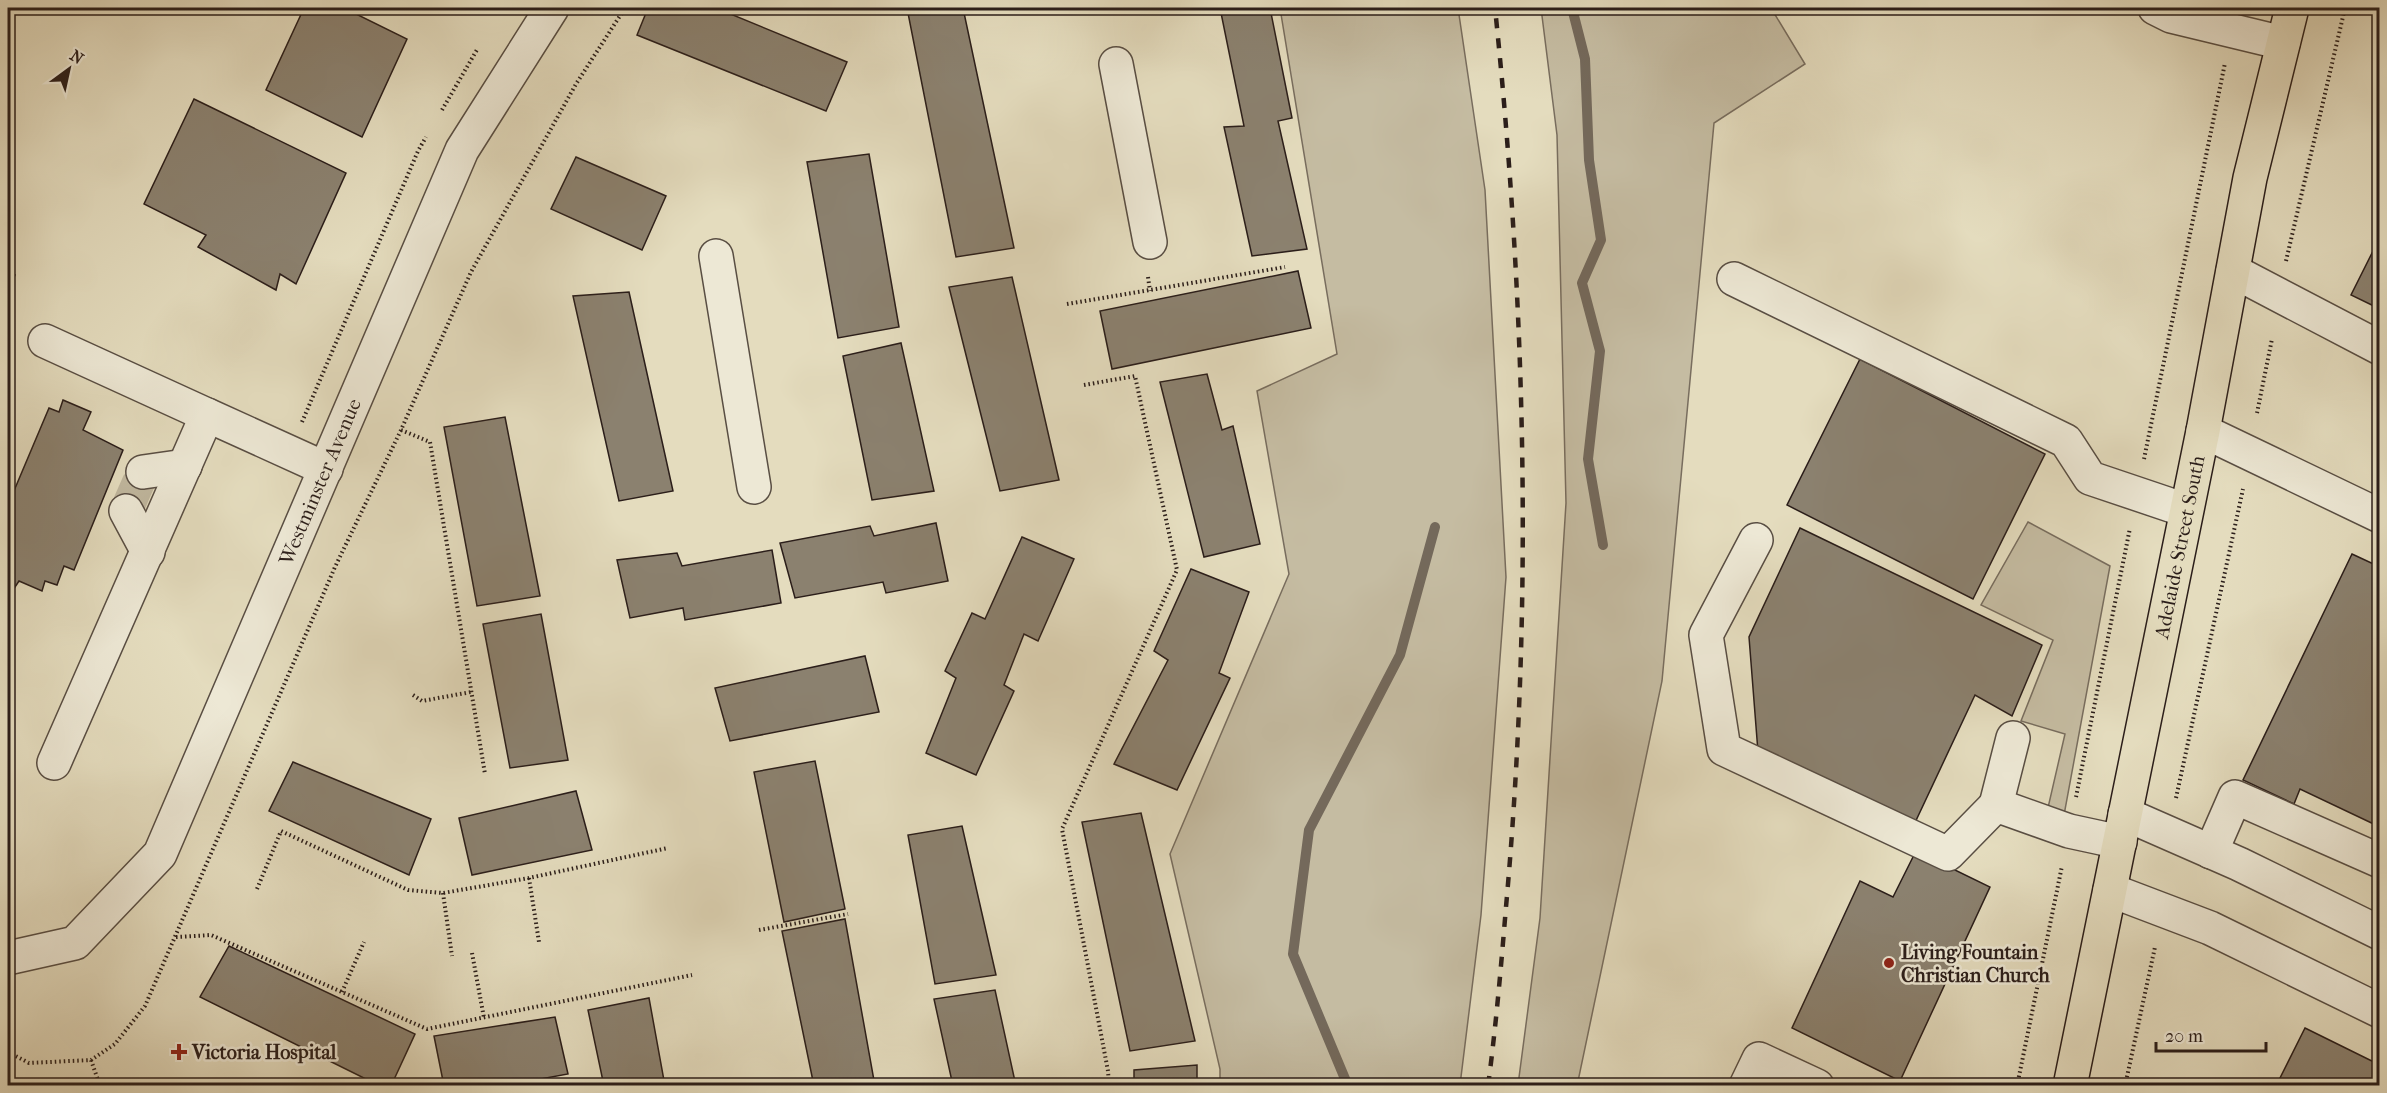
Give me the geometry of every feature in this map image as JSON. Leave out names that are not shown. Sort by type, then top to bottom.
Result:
[{"type":"main road","name":"Adelaide Street South","points":[[2070,1086],[2185,510],[2203,431],[2250,178],[2292,8]]},
{"type":"street","name":"Westminster Avenue","points":[[8,958],[75,943],[160,854],[462,150],[552,8]]},
{"type":"street","points":[[2155,8],[2171,16],[2283,43]]},
{"type":"street","points":[[1116,64],[1150,242]]},
{"type":"street","points":[[716,256],[754,487]]},
{"type":"street","points":[[2233,271],[2379,348]]},
{"type":"street","points":[[1734,279],[2066,441],[2090,478],[2185,510]]},
{"type":"street","points":[[45,341],[326,469]]},
{"type":"street","points":[[54,763],[207,415]]},
{"type":"street","points":[[2203,431],[2379,516]]},
{"type":"street","points":[[143,472],[185,466]]},
{"type":"street","points":[[126,511],[148,552]]},
{"type":"street","points":[[1756,540],[1706,635],[1724,749],[1948,854],[1996,805],[2013,738]]},
{"type":"street","points":[[2211,852],[2235,797],[2379,861]]},
{"type":"street","points":[[1996,805],[2069,831],[2122,828],[2211,852],[2379,933]]},
{"type":"street","points":[[2110,890],[2210,928],[2379,1011]]},
{"type":"street","points":[[1746,1086],[1759,1059],[1817,1086]]},
{"type":"path","points":[[8,1052],[29,1063],[91,1060],[115,1044],[145,1006],[335,567],[401,430],[471,272],[576,84],[625,8]]},
{"type":"path","points":[[2286,265],[2345,8]]},
{"type":"path","points":[[2017,1086],[2226,56],[2234,31]]},
{"type":"path","points":[[1067,304],[1285,267]]},
{"type":"path","points":[[2257,413],[2272,339]]},
{"type":"path","points":[[1084,385],[1135,376],[1177,570],[1062,829],[1109,1086]]},
{"type":"path","points":[[401,430],[430,442],[485,774]]},
{"type":"path","points":[[2175,803],[2244,485]]},
{"type":"path","points":[[414,695],[422,701],[471,692]]},
{"type":"path","points":[[257,889],[281,831],[408,890],[442,893],[529,878],[668,848]]},
{"type":"path","points":[[529,878],[539,942]]},
{"type":"path","points":[[442,893],[452,956]]},
{"type":"path","points":[[759,930],[848,914]]},
{"type":"path","points":[[176,937],[211,935],[427,1029],[692,975]]},
{"type":"path","points":[[342,992],[364,942]]},
{"type":"path","points":[[2125,1086],[2155,947]]},
{"type":"path","points":[[471,953],[484,1018]]},
{"type":"path","points":[[91,1060],[100,1086]]},
{"type":"shaded area","points":[[1280,8],[1458,8],[1485,190],[1506,577],[1481,915],[1460,1085],[1220,1085],[1220,1069],[1170,854],[1289,574],[1257,391],[1337,354]]},
{"type":"shaded area","points":[[1541,8],[1771,8],[1805,64],[1714,123],[1662,681],[1577,1086],[1518,1085],[1540,918],[1566,503],[1557,135]]},
{"type":"shaded area","points":[[2028,522],[2110,566],[2062,826],[2044,825],[2065,734],[2021,721],[2053,640],[1981,605]]},
{"type":"building","points":[[304,8],[344,8],[407,39],[362,137],[266,90]]},
{"type":"building","points":[[648,8],[716,8],[847,62],[826,111],[637,35]]},
{"type":"building","points":[[907,8],[963,8],[1014,248],[956,257]]},
{"type":"building","points":[[1044,8],[1076,8],[1045,14]]},
{"type":"building","points":[[1220,8],[1270,8],[1292,118],[1278,121],[1307,249],[1252,256],[1224,127],[1244,126]]},
{"type":"building","points":[[194,99],[346,173],[296,284],[280,274],[276,290],[198,247],[206,235],[144,204]]},
{"type":"building","points":[[869,154],[899,327],[838,338],[807,162]]},
{"type":"building","points":[[576,157],[666,196],[642,250],[551,209]]},
{"type":"building","points":[[2380,237],[2380,309],[2351,295]]},
{"type":"building","points":[[1298,271],[1311,328],[1112,369],[1100,311]]},
{"type":"building","points":[[8,272],[15,275],[8,293]]},
{"type":"building","points":[[1012,277],[1059,480],[1000,491],[949,287]]},
{"type":"building","points":[[629,292],[673,491],[619,501],[573,296]]},
{"type":"building","points":[[901,343],[934,491],[872,500],[843,356]]},
{"type":"building","points":[[1860,359],[2045,454],[1973,599],[1787,505]]},
{"type":"building","points":[[1207,374],[1222,430],[1233,426],[1260,544],[1204,557],[1160,382]]},
{"type":"building","points":[[63,400],[91,412],[83,430],[123,450],[74,570],[64,566],[57,585],[45,581],[42,591],[19,581],[13,590],[8,588],[8,505],[49,408],[59,412]]},
{"type":"building","points":[[505,417],[540,596],[477,606],[444,427]]},
{"type":"building","points":[[936,523],[948,581],[886,593],[883,582],[795,598],[780,543],[870,526],[874,536]]},
{"type":"building","points":[[1800,528],[2042,645],[2012,716],[1975,695],[1912,829],[1758,752],[1749,637]]},
{"type":"building","points":[[1022,537],[1074,559],[1038,641],[1024,634],[1004,685],[1014,691],[976,775],[926,753],[956,678],[945,671],[972,613],[985,619]]},
{"type":"building","points":[[772,550],[781,603],[685,620],[683,608],[630,618],[617,560],[677,553],[682,566]]},
{"type":"building","points":[[2352,554],[2380,567],[2380,827],[2300,789],[2294,804],[2243,780]]},
{"type":"building","points":[[1191,569],[1249,592],[1219,673],[1230,678],[1177,790],[1114,764],[1168,660],[1154,651]]},
{"type":"building","points":[[541,614],[568,760],[510,768],[483,624]]},
{"type":"building","points":[[865,656],[879,712],[730,741],[715,688]]},
{"type":"building","points":[[815,761],[845,909],[784,922],[754,772]]},
{"type":"building","points":[[293,762],[431,819],[409,875],[269,811]]},
{"type":"building","points":[[576,791],[592,850],[472,875],[459,818]]},
{"type":"building","points":[[1141,813],[1195,1041],[1130,1051],[1082,822]]},
{"type":"building","points":[[962,826],[996,975],[935,984],[908,835]]},
{"type":"building","name":"Living Fountain Christian Church","points":[[1916,851],[1990,887],[1900,1081],[1792,1028],[1860,881],[1893,897]]},
{"type":"building","points":[[845,919],[875,1086],[814,1086],[782,931]]},
{"type":"building","points":[[229,946],[415,1034],[391,1086],[380,1086],[200,997]]},
{"type":"building","points":[[995,990],[1016,1086],[953,1086],[934,999]]},
{"type":"building","points":[[649,998],[665,1086],[604,1086],[588,1010]]},
{"type":"building","points":[[555,1017],[568,1074],[502,1086],[444,1086],[434,1036]]},
{"type":"building","points":[[2305,1028],[2380,1065],[2380,1086],[2276,1086]]},
{"type":"building","points":[[1197,1065],[1197,1086],[1134,1086],[1134,1070]]},
{"type":"waterway","points":[[1572,8],[1585,59],[1589,160],[1601,240],[1582,283],[1600,351],[1588,459],[1603,545]]},
{"type":"waterway","points":[[1348,1086],[1293,954],[1309,830],[1400,655],[1435,527]]},
{"type":"tunnel","points":[[126,511],[143,472]]},
{"type":"railway","points":[[1488,1086],[1515,795],[1523,570],[1522,457],[1514,232],[1495,8]]},
{"type":"place","name":"Living Fountain Christian Church","points":[[1889,963]]},
{"type":"place","name":"Victoria Hospital","points":[[179,1052]]}]
